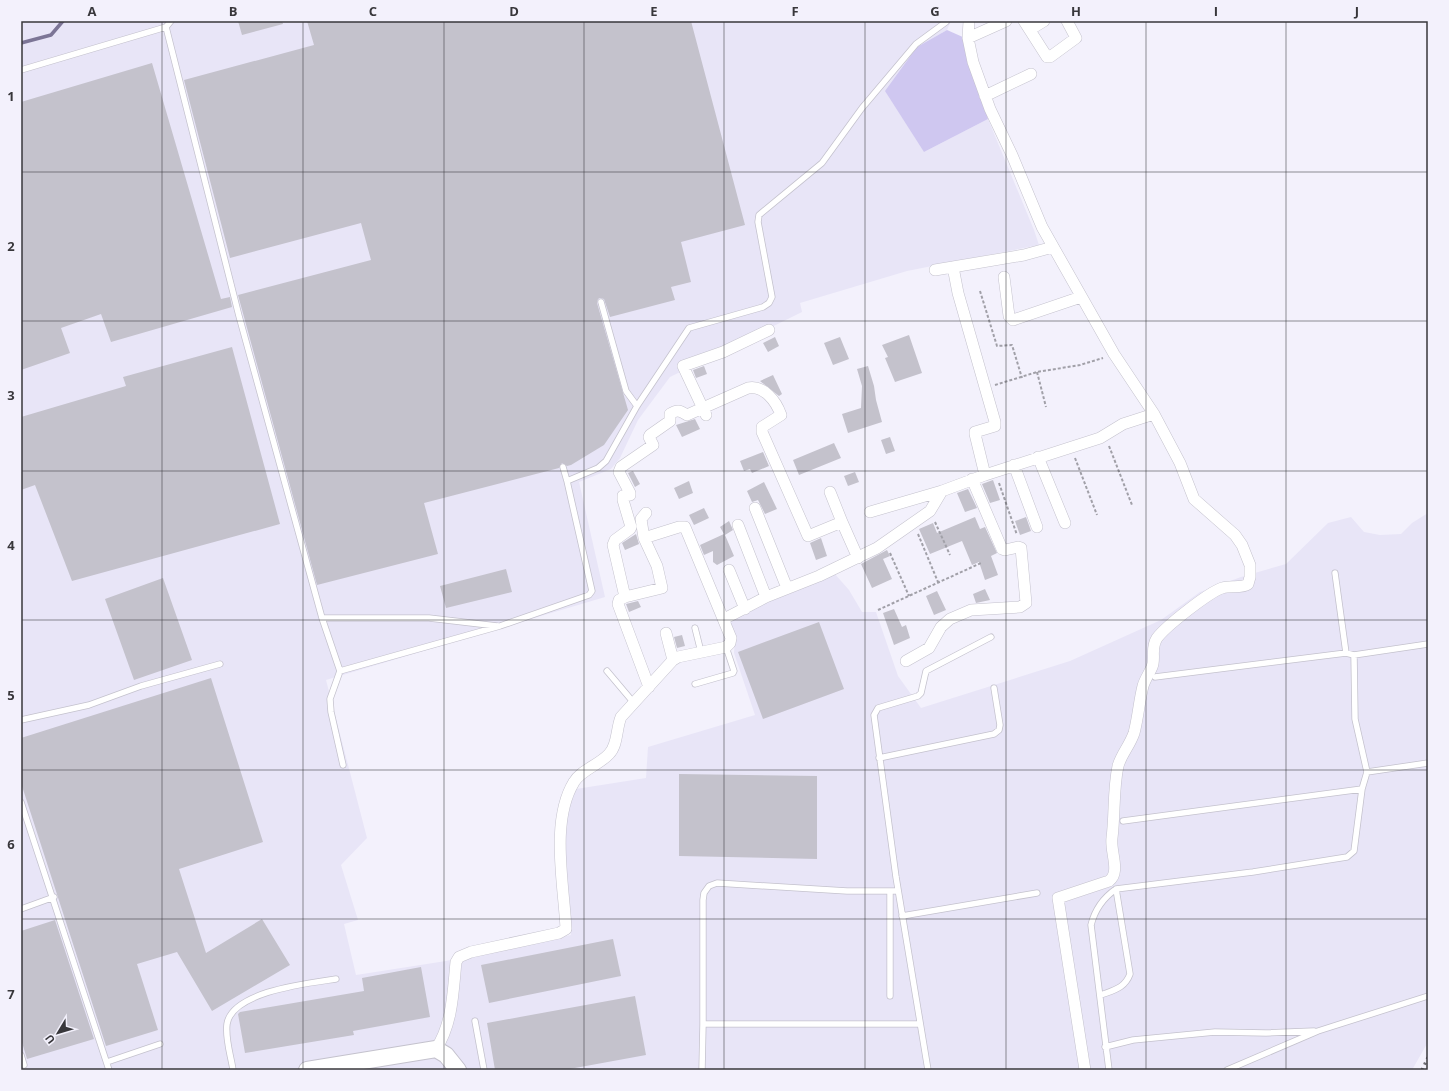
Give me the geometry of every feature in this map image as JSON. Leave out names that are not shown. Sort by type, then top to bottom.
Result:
[{"type":"main road","points":[[307,1070],[436,1049],[446,1054],[458,1070]]},
{"type":"street","points":[[970,21],[968,38],[973,62],[985,96],[1042,226],[1114,354],[1154,414],[1180,463],[1194,499],[1239,539],[1250,565],[1249,582],[1245,586],[1222,588],[1213,593],[1172,624],[1158,637],[1153,646],[1153,666],[1143,685],[1138,717],[1133,736],[1118,764],[1114,792],[1114,822],[1111,843],[1115,873],[1114,878],[1058,898],[1086,1070]]},
{"type":"street","points":[[968,38],[1006,21]]},
{"type":"street","points":[[1044,21],[1028,25],[1044,55],[1050,56],[1076,38],[1067,21]]},
{"type":"street","points":[[985,96],[1031,74]]},
{"type":"street","points":[[935,270],[1024,255],[1053,247]]},
{"type":"street","points":[[953,266],[958,293],[995,426],[976,432],[975,434],[990,473]]},
{"type":"street","points":[[1004,277],[1009,316],[1014,320],[1081,297]]},
{"type":"street","points":[[705,412],[682,368],[683,365],[724,352],[769,330]]},
{"type":"street","points":[[625,597],[613,545],[615,540],[630,529],[631,524],[622,500],[623,496],[630,495],[630,493],[619,472],[619,469],[653,445],[650,436],[670,421],[670,414],[679,410],[687,415],[705,412],[748,388],[755,387],[766,393],[781,415],[762,426],[762,432],[808,536],[842,522]]},
{"type":"street","points":[[870,512],[942,491],[972,479],[1038,457],[1071,448],[1105,436],[1123,424],[1154,414]]},
{"type":"street","points":[[1038,457],[1065,523]]},
{"type":"street","points":[[1014,465],[1037,527]]},
{"type":"street","points":[[906,661],[929,648],[941,627],[955,616],[971,610],[1024,605],[1026,603],[1021,548],[1018,547],[1004,551],[1002,549],[972,479]]},
{"type":"street","points":[[724,620],[766,597],[819,576],[858,558],[885,543],[930,512],[942,491]]},
{"type":"street","points":[[830,492],[858,558]]},
{"type":"street","points":[[755,508],[787,588]]},
{"type":"street","points":[[646,513],[642,519],[644,538],[657,566],[662,588],[625,597],[619,600],[618,604],[649,687]]},
{"type":"street","points":[[738,524],[766,597]]},
{"type":"street","points":[[436,1049],[440,1043],[452,1008],[456,962],[459,956],[471,952],[559,933],[566,929],[559,832],[562,814],[574,782],[610,754],[614,748],[621,717],[673,660],[678,657],[726,647],[730,644],[731,638],[685,527],[679,527],[644,538]]},
{"type":"street","points":[[729,570],[745,609]]},
{"type":"street","points":[[666,633],[673,660]]},
{"type":"lane","points":[[21,70],[166,27],[171,21]]},
{"type":"lane","points":[[567,481],[598,468],[606,461],[637,406],[689,328],[763,307],[769,303],[772,297],[758,222],[759,216],[822,163],[862,108],[916,44],[946,22]]},
{"type":"lane","points":[[166,27],[239,316],[322,618],[340,671],[330,698],[330,712],[342,765]]},
{"type":"lane","points":[[601,302],[626,392],[637,406]]},
{"type":"lane","points":[[340,671],[500,626],[584,598],[592,591],[563,467]]},
{"type":"lane","points":[[1335,573],[1346,653]]},
{"type":"lane","points":[[322,618],[429,618],[500,626]]},
{"type":"lane","points":[[695,628],[701,652]]},
{"type":"lane","points":[[928,1070],[898,891],[874,714],[878,708],[918,696],[926,671],[991,637]]},
{"type":"lane","points":[[1155,677],[1346,653],[1354,655],[1428,644]]},
{"type":"lane","points":[[695,684],[733,673],[734,671],[726,647]]},
{"type":"lane","points":[[1109,1070],[1105,1047],[1101,995],[1091,925],[1093,916],[1101,903],[1116,889],[1344,859],[1354,851],[1362,789],[1367,772],[1355,719],[1354,655]]},
{"type":"lane","points":[[21,720],[89,705],[141,686],[220,664]]},
{"type":"lane","points":[[607,670],[634,703]]},
{"type":"lane","points":[[879,758],[994,734],[999,730],[1000,725],[994,688]]},
{"type":"lane","points":[[1367,772],[1428,763]]},
{"type":"lane","points":[[1123,821],[1362,789]]},
{"type":"lane","points":[[21,802],[54,897],[109,1070]]},
{"type":"lane","points":[[702,1070],[703,900],[708,886],[717,883],[847,891],[898,891]]},
{"type":"lane","points":[[1101,995],[1122,987],[1127,982],[1130,974],[1116,889]]},
{"type":"lane","points":[[890,891],[890,996]]},
{"type":"lane","points":[[902,916],[1036,893]]},
{"type":"lane","points":[[21,909],[54,897]]},
{"type":"lane","points":[[233,1070],[227,1035],[227,1023],[232,1014],[250,999],[276,989],[336,979]]},
{"type":"lane","points":[[1227,1070],[1318,1031],[1428,996]]},
{"type":"lane","points":[[475,1021],[484,1070]]},
{"type":"lane","points":[[703,1024],[920,1024]]},
{"type":"lane","points":[[1105,1047],[1134,1040],[1214,1032],[1266,1033],[1318,1031]]},
{"type":"lane","points":[[107,1062],[160,1044]]},
{"type":"lane","points":[[21,1055],[24,1065]]},
{"type":"path","points":[[980,291],[997,346],[1012,345],[1022,378]]},
{"type":"path","points":[[985,388],[1022,378],[1037,372],[1080,365],[1114,354]]},
{"type":"path","points":[[1037,372],[1046,407]]},
{"type":"path","points":[[1105,436],[1132,505]]},
{"type":"path","points":[[1071,448],[1097,515]]},
{"type":"path","points":[[990,473],[1015,528],[1021,548]]},
{"type":"path","points":[[930,512],[950,555]]},
{"type":"path","points":[[914,523],[938,582]]},
{"type":"path","points":[[885,543],[909,596]]},
{"type":"path","points":[[878,610],[981,563]]},
{"type":"shaded area","points":[[21,21],[951,21],[947,30],[917,47],[924,152],[988,119],[1034,230],[1039,245],[907,271],[800,303],[802,312],[670,377],[638,420],[620,458],[611,469],[579,482],[605,597],[326,680],[367,838],[341,865],[358,920],[344,924],[356,975],[446,961],[571,935],[563,833],[565,815],[576,789],[646,778],[648,747],[755,715],[734,653],[735,638],[728,622],[766,600],[834,573],[849,590],[862,612],[876,612],[898,676],[921,708],[1070,661],[1161,620],[1200,592],[1241,577],[1286,564],[1328,523],[1351,517],[1364,532],[1380,535],[1401,534],[1412,523],[1428,513],[1428,1042],[1412,1070],[21,1070]]},
{"type":"shaded area","points":[[947,30],[965,38],[988,119],[924,152],[885,91],[917,47]]},
{"type":"building","points":[[238,21],[282,21],[283,24],[242,35]]},
{"type":"building","points":[[307,21],[691,21],[745,225],[681,242],[691,282],[671,287],[675,300],[610,317],[604,299],[598,299],[597,303],[628,410],[604,445],[571,465],[567,466],[562,463],[559,468],[424,503],[438,554],[317,585],[238,295],[371,260],[361,223],[230,258],[184,80],[314,45]]},
{"type":"building","points":[[152,63],[221,299],[230,297],[232,307],[111,342],[101,314],[61,328],[70,353],[21,370],[21,102]]},
{"type":"building","points":[[909,335],[922,373],[895,382],[885,358],[888,357],[882,345]]},
{"type":"building","points":[[775,337],[779,346],[768,352],[763,343]]},
{"type":"building","points":[[840,337],[849,359],[833,365],[824,343]]},
{"type":"building","points":[[232,347],[280,524],[72,581],[35,485],[21,490],[21,417],[126,386],[123,377]]},
{"type":"building","points":[[704,366],[707,374],[696,378],[693,370]]},
{"type":"building","points":[[868,366],[882,422],[848,433],[842,414],[861,408],[862,386],[857,369]]},
{"type":"building","points":[[773,375],[782,394],[779,396],[760,381]]},
{"type":"building","points":[[695,419],[700,429],[682,437],[676,425]]},
{"type":"building","points":[[890,437],[895,451],[886,454],[881,440]]},
{"type":"building","points":[[834,443],[841,458],[799,475],[793,460]]},
{"type":"building","points":[[763,452],[769,466],[752,473],[750,469],[744,471],[740,461]]},
{"type":"building","points":[[633,471],[640,484],[635,487],[628,473]]},
{"type":"building","points":[[855,472],[859,482],[848,486],[844,476]]},
{"type":"building","points":[[993,480],[1000,500],[990,503],[982,484]]},
{"type":"building","points":[[689,481],[693,493],[679,499],[674,488]]},
{"type":"building","points":[[764,482],[777,509],[765,514],[758,500],[752,502],[747,491]]},
{"type":"building","points":[[968,489],[977,508],[965,512],[957,493]]},
{"type":"building","points":[[704,508],[709,518],[694,525],[689,515]]},
{"type":"building","points":[[975,517],[980,529],[985,527],[997,553],[991,556],[998,575],[985,580],[979,562],[972,565],[962,541],[930,554],[919,529],[933,523],[937,533]]},
{"type":"building","points":[[1026,517],[1031,531],[1020,535],[1015,521]]},
{"type":"building","points":[[729,521],[733,530],[725,535],[734,556],[717,565],[713,562],[713,551],[704,555],[700,545],[724,534],[720,527]]},
{"type":"building","points":[[636,534],[639,544],[625,550],[622,543]]},
{"type":"building","points":[[821,538],[827,556],[816,560],[810,543]]},
{"type":"building","points":[[887,550],[890,556],[883,559],[892,579],[872,588],[861,564]]},
{"type":"building","points":[[506,569],[512,592],[446,608],[440,586]]},
{"type":"building","points":[[163,578],[192,660],[134,680],[105,599]]},
{"type":"building","points":[[985,589],[990,600],[976,603],[973,594]]},
{"type":"building","points":[[937,591],[946,610],[934,615],[926,596]]},
{"type":"building","points":[[638,601],[641,607],[629,612],[626,604]]},
{"type":"building","points":[[894,609],[902,627],[906,625],[910,638],[894,645],[883,613]]},
{"type":"building","points":[[819,622],[844,689],[763,719],[738,652]]},
{"type":"building","points":[[682,635],[685,646],[677,648],[674,637]]},
{"type":"building","points":[[211,678],[263,842],[179,869],[206,953],[262,919],[290,965],[212,1011],[177,952],[137,964],[158,1030],[106,1046],[21,783],[21,738]]},
{"type":"building","points":[[679,774],[817,776],[817,859],[679,856]]},
{"type":"building","points":[[55,920],[94,1039],[27,1059],[21,1039],[21,931]]},
{"type":"building","points":[[613,939],[621,976],[489,1003],[481,965]]},
{"type":"building","points":[[421,967],[430,1017],[353,1031],[354,1035],[245,1053],[238,1014],[240,1012],[364,991],[362,978]]},
{"type":"building","points":[[635,996],[646,1055],[564,1070],[495,1070],[487,1023]]},
{"type":"waterway","points":[[21,43],[51,35],[63,21]]},
{"type":"railway","points":[[1422,1070],[1428,1057]]}]
